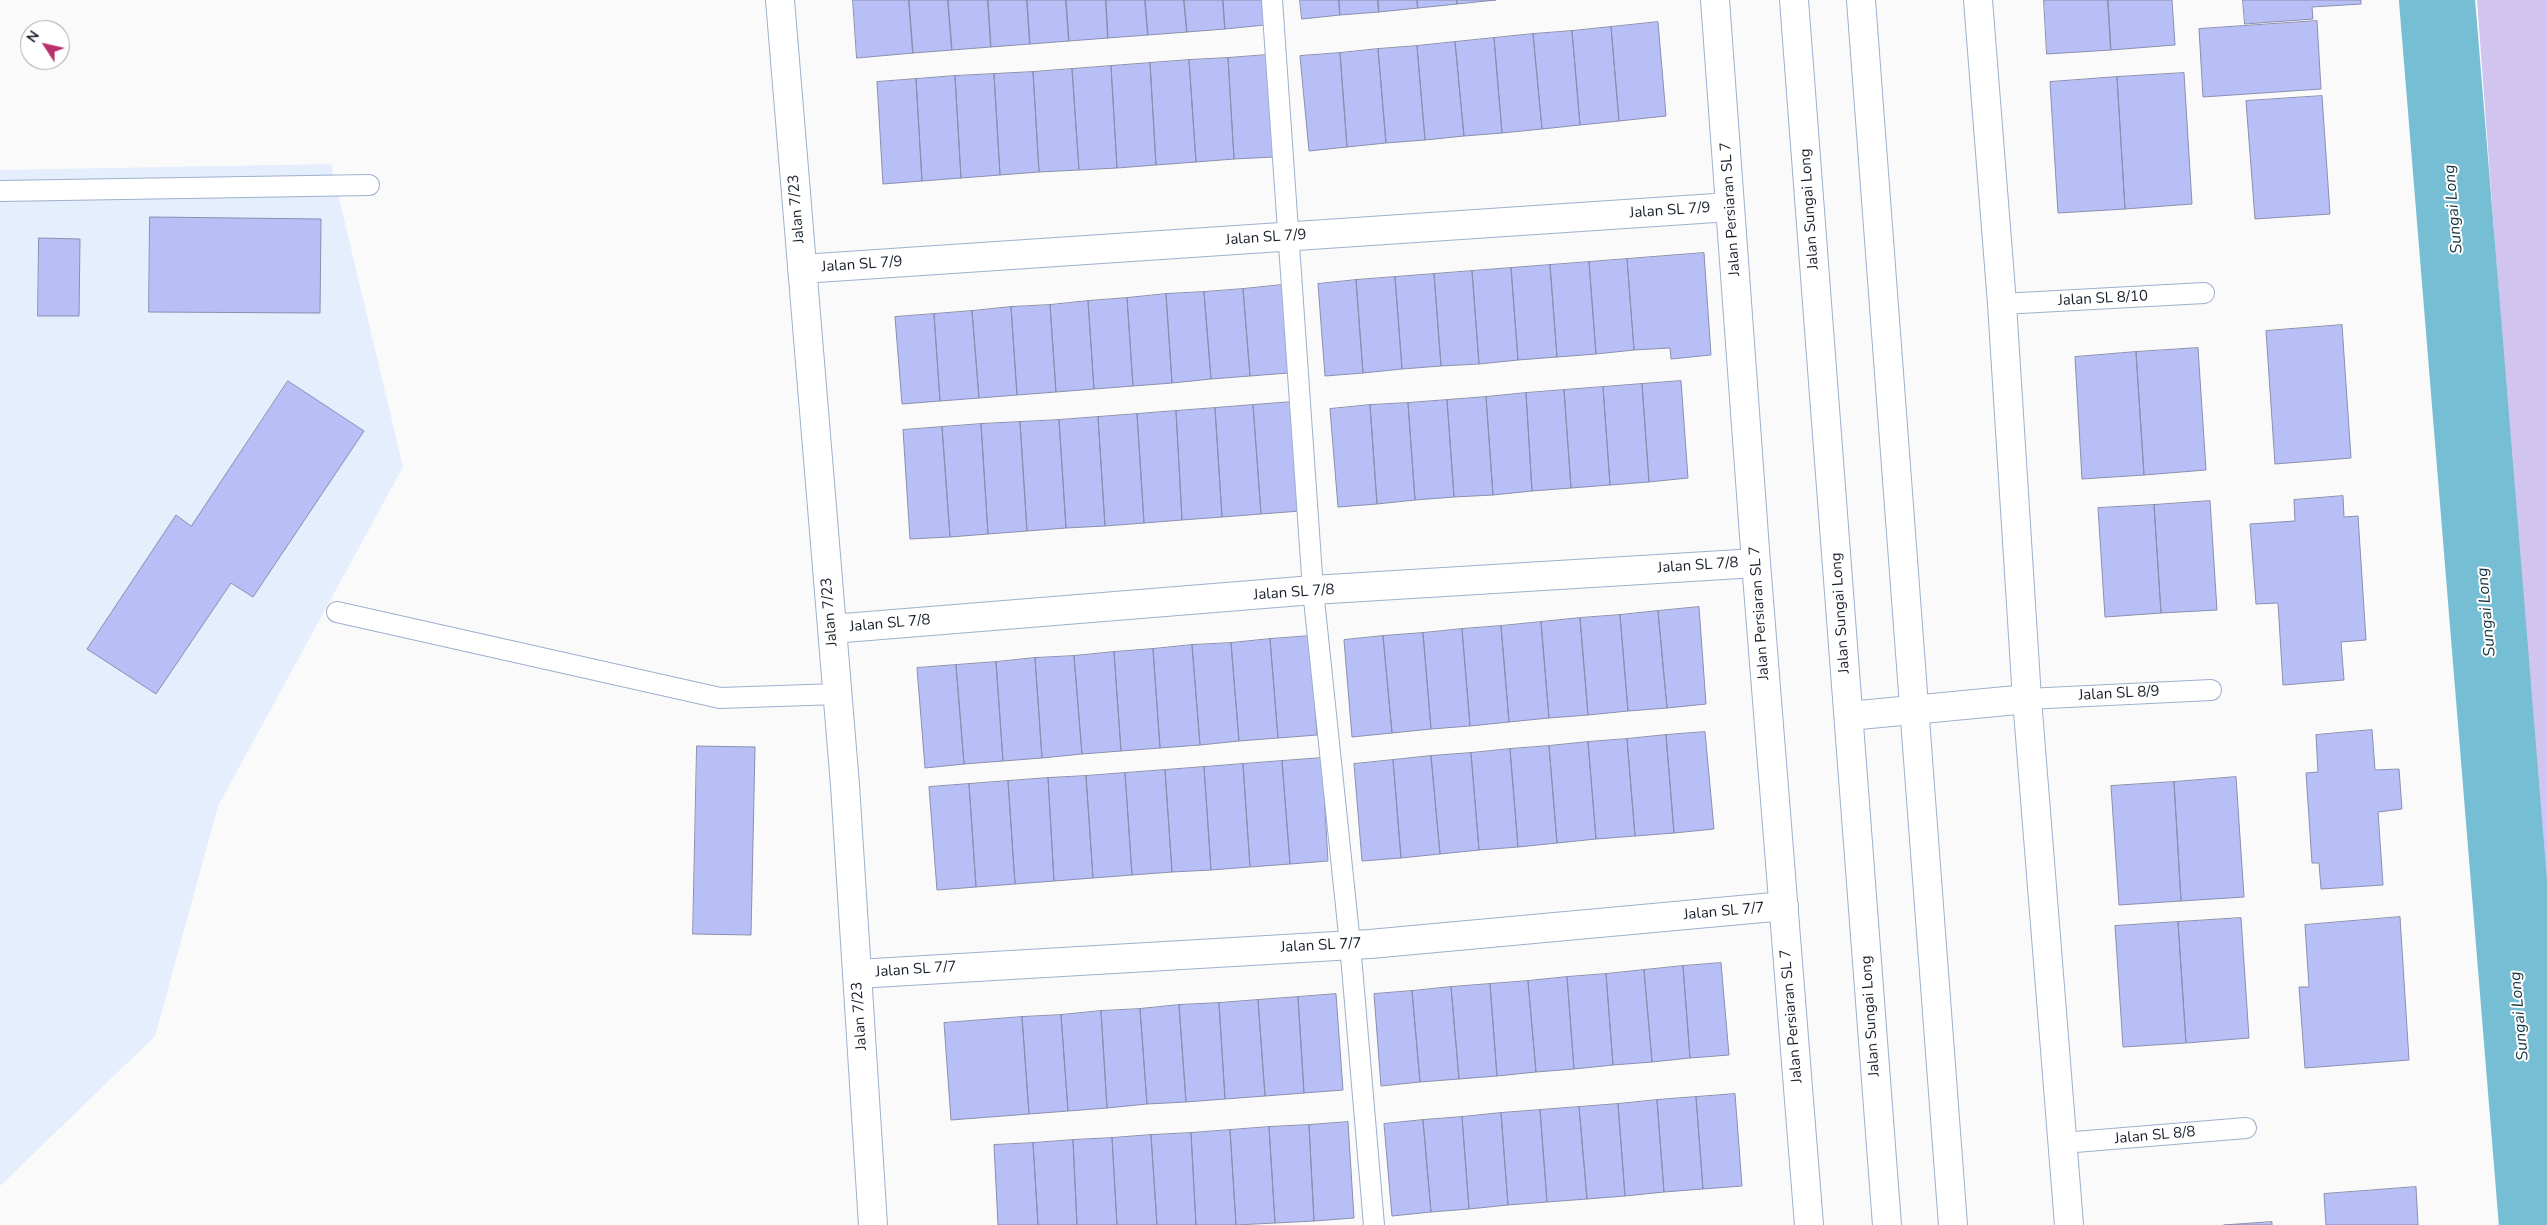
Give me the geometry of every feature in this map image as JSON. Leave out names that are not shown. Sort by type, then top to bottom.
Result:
[{"type":"street","name":"Jalan 7/23","points":[[780,0],[838,694],[874,1225]]},
{"type":"street","name":"Jalan Persiaran SL 7","points":[[1715,0],[1756,563],[1809,1225]]},
{"type":"street","name":"Jalan Sungai Long","points":[[1794,0],[1887,1225]]},
{"type":"street","points":[[1861,0],[1953,1225]]},
{"type":"street","points":[[1978,0],[2002,304],[2027,699],[2069,1225]]},
{"type":"street","name":"Jalan SL 7/9","points":[[802,269],[1730,207]]},
{"type":"street","name":"Jalan SL 7/8","points":[[832,629],[1313,590],[1756,563]]},
{"type":"street","points":[[1849,716],[2027,699]]},
{"type":"street","name":"Jalan SL 7/7","points":[[857,974],[1370,944],[1784,906]]},
{"type":"lane","points":[[1272,0],[1313,590],[1350,944],[1374,1225]]},
{"type":"lane","points":[[0,191],[369,185]]},
{"type":"lane","name":"Jalan SL 8/10","points":[[2002,304],[2204,293]]},
{"type":"lane","points":[[337,612],[720,698],[838,694]]},
{"type":"lane","name":"Jalan SL 8/9","points":[[2027,699],[2211,690]]},
{"type":"lane","name":"Jalan SL 8/8","points":[[2063,1144],[2246,1128]]},
{"type":"shaded area","points":[[2477,0],[2547,0],[2547,949]]},
{"type":"shaded area","points":[[331,164],[403,467],[218,806],[155,1036],[0,1186],[0,170]]},
{"type":"building","points":[[853,0],[909,0],[913,53],[857,58]]},
{"type":"building","points":[[909,0],[948,0],[952,50],[913,53]]},
{"type":"building","points":[[948,0],[988,0],[991,47],[952,50]]},
{"type":"building","points":[[988,0],[1027,0],[1030,44],[991,47]]},
{"type":"building","points":[[1027,0],[1066,0],[1069,41],[1030,44]]},
{"type":"building","points":[[1066,0],[1106,0],[1108,38],[1069,41]]},
{"type":"building","points":[[1106,0],[1145,0],[1148,35],[1108,38]]},
{"type":"building","points":[[1145,0],[1184,0],[1187,32],[1148,35]]},
{"type":"building","points":[[1184,0],[1223,0],[1225,29],[1187,32]]},
{"type":"building","points":[[1223,0],[1263,0],[1265,25],[1225,29]]},
{"type":"building","points":[[1300,0],[1339,0],[1340,15],[1302,19]]},
{"type":"building","points":[[1339,0],[1378,0],[1379,12],[1340,15]]},
{"type":"building","points":[[1378,0],[1417,0],[1418,8],[1379,12]]},
{"type":"building","points":[[1417,0],[1457,0],[1457,4],[1418,8]]},
{"type":"building","points":[[1457,0],[1496,0],[1457,4]]},
{"type":"building","points":[[2044,0],[2108,0],[2111,50],[2047,54]]},
{"type":"building","points":[[2108,0],[2172,0],[2175,45],[2111,50]]},
{"type":"building","points":[[2243,0],[2361,0],[2361,4],[2312,7],[2313,19],[2245,24]]},
{"type":"building","points":[[2317,21],[2321,89],[2203,97],[2199,29]]},
{"type":"building","points":[[1658,22],[1666,116],[1619,121],[1611,27]]},
{"type":"building","points":[[1611,27],[1619,121],[1580,125],[1572,31]]},
{"type":"building","points":[[1572,31],[1580,125],[1542,129],[1533,34]]},
{"type":"building","points":[[1533,34],[1542,129],[1502,133],[1494,38]]},
{"type":"building","points":[[1494,38],[1502,133],[1464,136],[1455,42]]},
{"type":"building","points":[[1455,42],[1464,136],[1425,140],[1417,46]]},
{"type":"building","points":[[1417,46],[1425,140],[1386,143],[1378,49]]},
{"type":"building","points":[[1378,49],[1386,143],[1347,147],[1340,53]]},
{"type":"building","points":[[1340,53],[1347,147],[1309,151],[1300,56]]},
{"type":"building","points":[[1267,55],[1274,157],[1234,159],[1228,58]]},
{"type":"building","points":[[1228,58],[1234,159],[1196,162],[1189,60]]},
{"type":"building","points":[[1189,60],[1196,162],[1156,165],[1150,63]]},
{"type":"building","points":[[1150,63],[1156,165],[1117,168],[1111,66]]},
{"type":"building","points":[[1111,66],[1117,168],[1079,170],[1072,69]]},
{"type":"building","points":[[1072,69],[1079,170],[1039,172],[1033,72]]},
{"type":"building","points":[[1033,72],[1039,172],[1000,175],[994,74]]},
{"type":"building","points":[[2184,73],[2192,204],[2125,209],[2117,77]]},
{"type":"building","points":[[994,74],[1000,175],[961,178],[955,76]]},
{"type":"building","points":[[955,76],[961,178],[922,181],[916,79]]},
{"type":"building","points":[[2117,77],[2125,209],[2058,213],[2050,82]]},
{"type":"building","points":[[916,79],[922,181],[883,184],[877,82]]},
{"type":"building","points":[[2322,96],[2330,214],[2255,219],[2246,101]]},
{"type":"building","points":[[150,217],[321,219],[320,313],[149,312]]},
{"type":"building","points":[[39,238],[80,239],[79,316],[38,316]]},
{"type":"building","points":[[1704,253],[1711,355],[1671,359],[1670,348],[1634,350],[1627,259]]},
{"type":"building","points":[[1627,259],[1634,350],[1596,354],[1589,262]]},
{"type":"building","points":[[1589,262],[1596,354],[1557,357],[1550,265]]},
{"type":"building","points":[[1550,265],[1557,357],[1518,360],[1511,268]]},
{"type":"building","points":[[1511,268],[1518,360],[1479,364],[1472,271]]},
{"type":"building","points":[[1472,271],[1479,364],[1441,366],[1434,274]]},
{"type":"building","points":[[1434,274],[1441,366],[1402,369],[1395,277]]},
{"type":"building","points":[[1395,277],[1402,369],[1363,373],[1356,280]]},
{"type":"building","points":[[1356,280],[1363,373],[1325,376],[1318,284]]},
{"type":"building","points":[[1282,285],[1288,373],[1250,376],[1243,289]]},
{"type":"building","points":[[1243,289],[1250,376],[1211,379],[1204,292]]},
{"type":"building","points":[[1204,292],[1211,379],[1172,383],[1166,294]]},
{"type":"building","points":[[1166,294],[1172,383],[1133,386],[1127,298]]},
{"type":"building","points":[[1127,298],[1133,386],[1094,389],[1088,301]]},
{"type":"building","points":[[1088,301],[1094,389],[1056,392],[1050,305]]},
{"type":"building","points":[[1050,305],[1056,392],[1017,395],[1011,307]]},
{"type":"building","points":[[1011,307],[1017,395],[979,398],[972,311]]},
{"type":"building","points":[[972,311],[979,398],[940,401],[934,314]]},
{"type":"building","points":[[934,314],[940,401],[902,404],[895,317]]},
{"type":"building","points":[[2342,325],[2351,458],[2275,464],[2266,331]]},
{"type":"building","points":[[2198,348],[2206,470],[2144,475],[2136,352]]},
{"type":"building","points":[[2136,352],[2144,475],[2082,479],[2075,357]]},
{"type":"building","points":[[288,381],[364,431],[253,597],[231,583],[156,694],[87,649],[176,515],[191,526]]},
{"type":"building","points":[[1681,381],[1688,478],[1649,482],[1642,384]]},
{"type":"building","points":[[1642,384],[1649,482],[1610,485],[1603,387]]},
{"type":"building","points":[[1603,387],[1610,485],[1571,488],[1564,390]]},
{"type":"building","points":[[1564,390],[1571,488],[1532,491],[1526,393]]},
{"type":"building","points":[[1526,393],[1532,491],[1493,495],[1486,397]]},
{"type":"building","points":[[1486,397],[1493,495],[1454,497],[1447,400]]},
{"type":"building","points":[[1447,400],[1454,497],[1415,500],[1408,403]]},
{"type":"building","points":[[1292,402],[1300,511],[1261,514],[1253,405]]},
{"type":"building","points":[[1408,403],[1415,500],[1377,504],[1370,405]]},
{"type":"building","points":[[1253,405],[1261,514],[1222,517],[1215,408]]},
{"type":"building","points":[[1370,405],[1377,504],[1338,507],[1330,409]]},
{"type":"building","points":[[1215,408],[1222,517],[1182,520],[1176,411]]},
{"type":"building","points":[[1176,411],[1182,520],[1144,523],[1137,414]]},
{"type":"building","points":[[1137,414],[1144,523],[1105,526],[1098,417]]},
{"type":"building","points":[[1098,417],[1105,526],[1066,528],[1059,420]]},
{"type":"building","points":[[1059,420],[1066,528],[1027,531],[1020,422]]},
{"type":"building","points":[[1020,422],[1027,531],[988,534],[981,424]]},
{"type":"building","points":[[981,424],[988,534],[950,537],[942,427]]},
{"type":"building","points":[[942,427],[950,537],[910,539],[903,430]]},
{"type":"building","points":[[2343,496],[2344,517],[2358,516],[2366,640],[2341,642],[2344,680],[2283,685],[2278,603],[2256,604],[2250,524],[2295,521],[2294,500]]},
{"type":"building","points":[[2210,501],[2217,610],[2161,613],[2154,505]]},
{"type":"building","points":[[2154,505],[2161,613],[2105,617],[2098,508]]},
{"type":"building","points":[[1699,607],[1706,704],[1667,708],[1658,611]]},
{"type":"building","points":[[1658,611],[1667,708],[1628,711],[1620,615]]},
{"type":"building","points":[[1620,615],[1628,711],[1588,715],[1580,618]]},
{"type":"building","points":[[1580,618],[1588,715],[1549,718],[1541,622]]},
{"type":"building","points":[[1541,622],[1549,718],[1509,722],[1501,626]]},
{"type":"building","points":[[1501,626],[1509,722],[1470,726],[1462,629]]},
{"type":"building","points":[[1462,629],[1470,726],[1431,729],[1423,633]]},
{"type":"building","points":[[1423,633],[1431,729],[1392,733],[1383,636]]},
{"type":"building","points":[[1310,636],[1317,735],[1278,738],[1270,639]]},
{"type":"building","points":[[1383,636],[1392,733],[1352,737],[1344,640]]},
{"type":"building","points":[[1270,639],[1278,738],[1239,741],[1231,643]]},
{"type":"building","points":[[1231,643],[1239,741],[1200,745],[1192,645]]},
{"type":"building","points":[[1192,645],[1200,745],[1160,748],[1153,649]]},
{"type":"building","points":[[1153,649],[1160,748],[1121,751],[1114,652]]},
{"type":"building","points":[[1114,652],[1121,751],[1082,754],[1074,656]]},
{"type":"building","points":[[1074,656],[1082,754],[1042,758],[1035,658]]},
{"type":"building","points":[[1035,658],[1042,758],[1003,761],[996,662]]},
{"type":"building","points":[[996,662],[1003,761],[964,764],[956,665]]},
{"type":"building","points":[[956,665],[964,764],[925,768],[917,668]]},
{"type":"building","points":[[2372,730],[2375,770],[2399,769],[2402,809],[2378,812],[2383,885],[2321,889],[2319,863],[2312,863],[2306,773],[2318,772],[2316,735]]},
{"type":"building","points":[[1705,732],[1714,829],[1674,833],[1666,735]]},
{"type":"building","points":[[1666,735],[1674,833],[1635,836],[1627,739]]},
{"type":"building","points":[[1627,739],[1635,836],[1596,839],[1588,742]]},
{"type":"building","points":[[1588,742],[1596,839],[1557,843],[1549,746]]},
{"type":"building","points":[[697,746],[755,747],[751,935],[693,934]]},
{"type":"building","points":[[1549,746],[1557,843],[1518,847],[1510,749]]},
{"type":"building","points":[[1510,749],[1518,847],[1479,850],[1471,753]]},
{"type":"building","points":[[1471,753],[1479,850],[1440,854],[1431,756]]},
{"type":"building","points":[[1431,756],[1440,854],[1401,858],[1393,760]]},
{"type":"building","points":[[1322,758],[1328,861],[1290,864],[1282,761]]},
{"type":"building","points":[[1393,760],[1401,858],[1362,861],[1354,764]]},
{"type":"building","points":[[1282,761],[1290,864],[1250,867],[1243,764]]},
{"type":"building","points":[[1243,764],[1250,867],[1211,870],[1204,767]]},
{"type":"building","points":[[1204,767],[1211,870],[1172,872],[1165,770]]},
{"type":"building","points":[[1165,770],[1172,872],[1132,875],[1125,773]]},
{"type":"building","points":[[1125,773],[1132,875],[1093,878],[1086,776]]},
{"type":"building","points":[[1086,776],[1093,878],[1054,881],[1048,778]]},
{"type":"building","points":[[2236,777],[2244,897],[2181,901],[2174,782]]},
{"type":"building","points":[[1048,778],[1054,881],[1015,884],[1008,781]]},
{"type":"building","points":[[1008,781],[1015,884],[976,887],[969,784]]},
{"type":"building","points":[[2174,782],[2181,901],[2119,905],[2111,786]]},
{"type":"building","points":[[969,784],[976,887],[937,890],[929,787]]},
{"type":"building","points":[[2400,917],[2409,1060],[2305,1068],[2299,987],[2309,987],[2305,925]]},
{"type":"building","points":[[2241,918],[2249,1038],[2186,1043],[2178,922]]},
{"type":"building","points":[[2178,922],[2186,1043],[2123,1047],[2115,926]]},
{"type":"building","points":[[1721,963],[1729,1055],[1690,1058],[1683,966]]},
{"type":"building","points":[[1683,966],[1690,1058],[1652,1062],[1644,970]]},
{"type":"building","points":[[1644,970],[1652,1062],[1613,1065],[1606,974]]},
{"type":"building","points":[[1606,974],[1613,1065],[1574,1069],[1567,977]]},
{"type":"building","points":[[1567,977],[1574,1069],[1536,1072],[1528,981]]},
{"type":"building","points":[[1528,981],[1536,1072],[1497,1076],[1490,984]]},
{"type":"building","points":[[1490,984],[1497,1076],[1459,1079],[1451,987]]},
{"type":"building","points":[[1451,987],[1459,1079],[1420,1082],[1412,991]]},
{"type":"building","points":[[1412,991],[1420,1082],[1381,1086],[1374,994]]},
{"type":"building","points":[[1336,994],[1343,1090],[1304,1093],[1298,997]]},
{"type":"building","points":[[1298,997],[1304,1093],[1265,1096],[1258,1000]]},
{"type":"building","points":[[1258,1000],[1265,1096],[1225,1099],[1219,1003]]},
{"type":"building","points":[[1219,1003],[1225,1099],[1186,1102],[1179,1005]]},
{"type":"building","points":[[1179,1005],[1186,1102],[1147,1104],[1140,1009]]},
{"type":"building","points":[[1140,1009],[1147,1104],[1107,1108],[1101,1011]]},
{"type":"building","points":[[1101,1011],[1107,1108],[1068,1111],[1061,1015]]},
{"type":"building","points":[[1061,1015],[1068,1111],[1029,1114],[1022,1017]]},
{"type":"building","points":[[1022,1017],[1029,1114],[951,1120],[944,1023]]},
{"type":"building","points":[[1735,1094],[1742,1186],[1703,1189],[1696,1097]]},
{"type":"building","points":[[1696,1097],[1703,1189],[1664,1192],[1657,1100]]},
{"type":"building","points":[[1657,1100],[1664,1192],[1625,1196],[1618,1104]]},
{"type":"building","points":[[1618,1104],[1625,1196],[1587,1199],[1579,1107]]},
{"type":"building","points":[[1579,1107],[1587,1199],[1547,1202],[1540,1110]]},
{"type":"building","points":[[1540,1110],[1547,1202],[1508,1205],[1501,1113]]},
{"type":"building","points":[[1501,1113],[1508,1205],[1469,1209],[1462,1117]]},
{"type":"building","points":[[1462,1117],[1469,1209],[1431,1212],[1423,1120]]},
{"type":"building","points":[[1423,1120],[1431,1212],[1392,1216],[1384,1124]]},
{"type":"building","points":[[1348,1122],[1354,1218],[1314,1221],[1309,1125]]},
{"type":"building","points":[[1309,1125],[1314,1221],[1275,1223],[1269,1127]]},
{"type":"building","points":[[1269,1127],[1275,1223],[1236,1225],[1230,1130]]},
{"type":"building","points":[[1230,1130],[1236,1225],[1196,1225],[1191,1133]]},
{"type":"building","points":[[1191,1133],[1196,1225],[1157,1225],[1151,1135]]},
{"type":"building","points":[[1151,1135],[1157,1225],[1117,1225],[1112,1138]]},
{"type":"building","points":[[1112,1138],[1117,1225],[1077,1225],[1073,1140]]},
{"type":"building","points":[[1073,1140],[1077,1225],[1038,1225],[1033,1143]]},
{"type":"building","points":[[1033,1143],[1038,1225],[998,1225],[994,1145]]},
{"type":"building","points":[[2416,1187],[2418,1225],[2326,1225],[2324,1194]]},
{"type":"building","points":[[2272,1222],[2272,1225],[2224,1225]]},
{"type":"waterway","name":"Sungai Long","points":[[2437,0],[2537,1225]]}]
